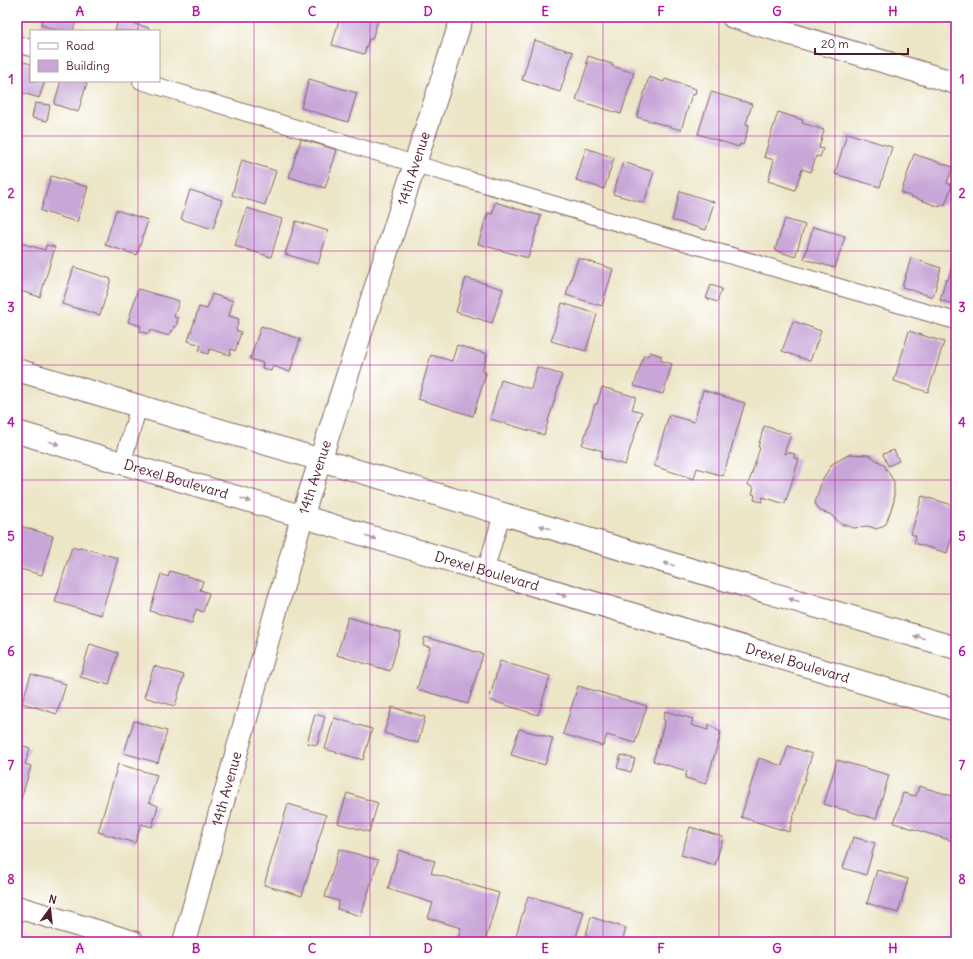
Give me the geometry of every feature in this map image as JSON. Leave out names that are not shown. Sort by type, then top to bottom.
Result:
[{"type":"street","name":"14th Avenue","points":[[184,942],[319,460],[462,17]]},
{"type":"street","points":[[733,17],[956,83]]},
{"type":"street","points":[[17,370],[956,648]]},
{"type":"street","name":"Drexel Boulevard","points":[[17,432],[485,572],[956,709]]},
{"type":"street","points":[[17,907],[133,942]]},
{"type":"lane","points":[[17,44],[30,48]]},
{"type":"lane","points":[[144,82],[415,164],[956,321]]},
{"type":"lane","points":[[122,464],[139,406]]},
{"type":"lane","points":[[485,572],[502,514]]},
{"type":"building","points":[[43,17],[77,17],[73,30],[57,30],[41,25]]},
{"type":"building","points":[[340,17],[379,17],[372,39],[369,39],[364,54],[332,45]]},
{"type":"building","points":[[118,19],[149,28],[149,30],[115,30]]},
{"type":"building","points":[[534,40],[573,52],[560,92],[522,80]]},
{"type":"building","points":[[588,56],[634,73],[621,114],[576,100],[588,63],[586,63]]},
{"type":"building","points":[[17,60],[30,64],[30,82],[45,82],[39,98],[20,92],[17,100]]},
{"type":"building","points":[[649,77],[664,82],[665,79],[696,89],[695,95],[692,94],[681,130],[637,117]]},
{"type":"building","points":[[309,79],[357,93],[348,122],[301,108]]},
{"type":"building","points":[[61,82],[87,83],[78,112],[54,104]]},
{"type":"building","points":[[711,92],[752,104],[746,124],[749,125],[743,145],[740,144],[739,147],[698,134]]},
{"type":"building","points":[[35,103],[50,105],[47,121],[32,118]]},
{"type":"building","points":[[778,112],[803,120],[802,123],[824,130],[819,148],[823,149],[820,157],[816,156],[811,172],[802,169],[795,190],[768,181],[774,160],[764,157]]},
{"type":"building","points":[[847,133],[892,147],[880,187],[835,174]]},
{"type":"building","points":[[301,139],[337,150],[325,188],[289,177]]},
{"type":"building","points":[[586,148],[614,158],[604,189],[576,180]]},
{"type":"building","points":[[914,154],[953,167],[947,183],[952,185],[945,205],[941,204],[940,207],[901,193]]},
{"type":"building","points":[[242,160],[276,171],[265,205],[232,195]]},
{"type":"building","points":[[623,162],[654,172],[644,203],[613,194]]},
{"type":"building","points":[[51,176],[88,187],[77,222],[41,211]]},
{"type":"building","points":[[190,190],[222,200],[213,229],[181,219]]},
{"type":"building","points":[[680,191],[714,202],[706,230],[672,220]]},
{"type":"building","points":[[495,202],[541,216],[528,258],[478,244],[488,213],[492,214]]},
{"type":"building","points":[[247,208],[282,219],[271,257],[235,246]]},
{"type":"building","points":[[116,210],[148,220],[137,255],[105,245]]},
{"type":"building","points":[[785,219],[805,225],[795,257],[775,250]]},
{"type":"building","points":[[296,221],[328,231],[318,264],[285,254]]},
{"type":"building","points":[[813,227],[845,236],[835,268],[804,259]]},
{"type":"building","points":[[17,242],[45,250],[46,245],[55,247],[40,297],[17,290]]},
{"type":"building","points":[[578,258],[613,269],[602,306],[566,295]]},
{"type":"building","points":[[911,258],[941,268],[933,297],[902,287]]},
{"type":"building","points":[[952,266],[956,267],[956,305],[940,300],[946,279],[948,280]]},
{"type":"building","points":[[74,267],[111,279],[100,315],[62,304]]},
{"type":"building","points":[[466,278],[503,289],[492,323],[456,312]]},
{"type":"building","points":[[711,285],[722,289],[717,302],[706,298]]},
{"type":"building","points":[[138,289],[179,301],[174,317],[178,318],[176,327],[174,326],[173,331],[171,330],[169,336],[150,330],[149,334],[140,331],[141,326],[128,322]]},
{"type":"building","points":[[212,294],[233,301],[229,316],[239,319],[236,330],[241,332],[235,351],[231,349],[230,355],[210,349],[208,354],[199,351],[201,345],[188,341],[199,307],[207,309]]},
{"type":"building","points":[[562,303],[597,314],[586,351],[551,341]]},
{"type":"building","points":[[793,321],[821,331],[810,361],[782,351]]},
{"type":"building","points":[[261,326],[300,339],[290,372],[273,366],[271,371],[262,368],[263,363],[250,359]]},
{"type":"building","points":[[909,331],[944,342],[928,392],[894,381]]},
{"type":"building","points":[[457,345],[487,354],[482,371],[486,373],[473,416],[418,399],[431,355],[452,361]]},
{"type":"building","points":[[650,352],[662,356],[660,360],[672,364],[663,394],[634,386],[644,355],[648,356]]},
{"type":"building","points":[[537,367],[562,375],[544,435],[490,419],[501,380],[531,389]]},
{"type":"building","points":[[602,387],[636,397],[632,409],[642,412],[625,465],[601,458],[603,451],[582,445]]},
{"type":"building","points":[[703,390],[745,403],[723,476],[697,468],[694,479],[654,466],[669,415],[694,422]]},
{"type":"building","points":[[764,426],[791,434],[784,454],[787,452],[795,454],[794,458],[799,459],[785,504],[763,497],[762,502],[754,500],[755,495],[752,494],[754,488],[748,485],[760,448],[758,447]]},
{"type":"building","points":[[894,450],[899,461],[888,466],[883,454]]},
{"type":"building","points":[[850,454],[869,455],[884,465],[894,482],[894,501],[886,524],[877,529],[867,526],[854,528],[841,524],[830,514],[820,511],[815,503],[822,480],[832,464]]},
{"type":"building","points":[[922,496],[956,506],[956,524],[947,553],[914,543],[916,536],[911,534]]},
{"type":"building","points":[[17,525],[53,536],[42,575],[17,568]]},
{"type":"building","points":[[72,547],[79,549],[80,547],[118,558],[101,615],[55,602]]},
{"type":"building","points":[[170,571],[203,581],[200,590],[209,593],[203,612],[196,609],[192,623],[150,611],[161,574],[168,577]]},
{"type":"building","points":[[348,617],[401,633],[390,671],[337,655]]},
{"type":"building","points":[[425,637],[483,654],[468,704],[417,689],[430,647],[423,645]]},
{"type":"building","points":[[90,644],[118,653],[109,685],[80,677]]},
{"type":"building","points":[[500,661],[550,676],[538,715],[489,700]]},
{"type":"building","points":[[154,666],[184,675],[175,706],[144,697]]},
{"type":"building","points":[[31,674],[66,684],[57,714],[22,703]]},
{"type":"building","points":[[578,686],[647,706],[635,743],[607,735],[603,746],[563,734]]},
{"type":"building","points":[[392,707],[425,717],[418,743],[384,733]]},
{"type":"building","points":[[665,711],[693,719],[691,725],[708,730],[709,724],[721,733],[706,784],[685,778],[687,771],[653,761],[665,721],[663,719]]},
{"type":"building","points":[[315,714],[325,717],[317,745],[307,743]]},
{"type":"building","points":[[334,718],[372,729],[363,760],[325,749]]},
{"type":"building","points":[[134,721],[167,731],[158,763],[124,753]]},
{"type":"building","points":[[519,729],[553,738],[545,765],[511,755]]},
{"type":"building","points":[[17,744],[30,748],[25,764],[31,766],[19,806],[17,805]]},
{"type":"building","points":[[788,746],[812,754],[789,832],[741,817],[759,758],[782,766]]},
{"type":"building","points":[[621,755],[635,759],[631,772],[617,768]]},
{"type":"building","points":[[837,760],[889,775],[876,819],[824,804]]},
{"type":"building","points":[[118,764],[157,775],[149,802],[158,806],[152,827],[141,824],[135,843],[98,832]]},
{"type":"building","points":[[919,786],[956,797],[956,842],[894,823],[903,793],[916,796]]},
{"type":"building","points":[[347,793],[378,803],[369,832],[338,823]]},
{"type":"building","points":[[288,804],[326,815],[302,896],[264,885]]},
{"type":"building","points":[[690,827],[723,837],[715,865],[681,855]]},
{"type":"building","points":[[853,837],[875,843],[866,875],[843,868]]},
{"type":"building","points":[[339,849],[378,860],[361,916],[337,909],[339,901],[325,897]]},
{"type":"building","points":[[399,850],[435,861],[431,873],[499,893],[485,942],[467,942],[458,939],[461,928],[428,918],[433,903],[388,889]]},
{"type":"building","points":[[877,870],[908,879],[898,913],[867,903]]},
{"type":"building","points":[[528,896],[584,912],[575,940],[580,942],[514,942]]},
{"type":"building","points":[[591,917],[626,928],[622,942],[584,942]]}]
